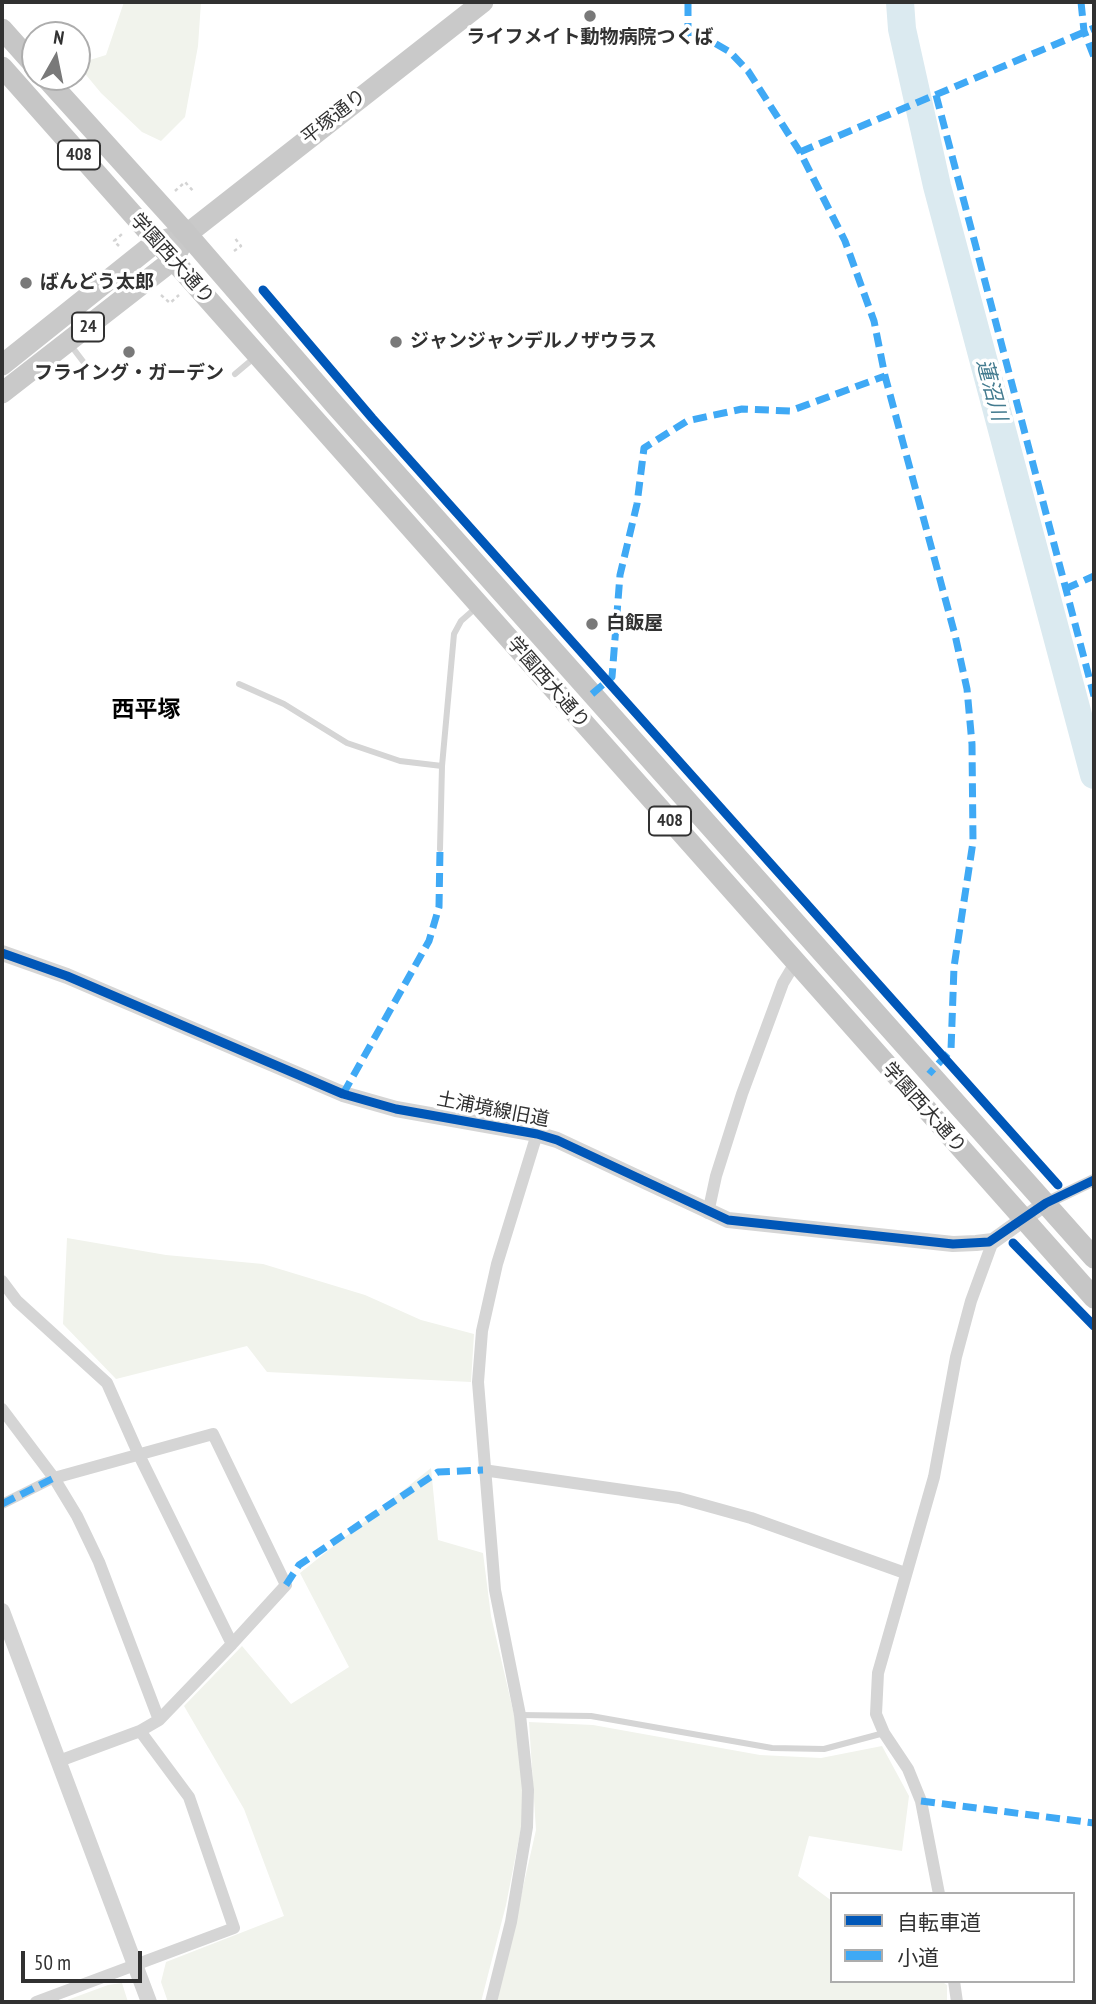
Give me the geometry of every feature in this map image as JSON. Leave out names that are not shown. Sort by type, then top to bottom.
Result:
[{"type":"highway","points":[[2,29],[21,50]]},
{"type":"highway","name":"学園西大通り","points":[[2,67],[10,89],[173,260],[1094,1298]]},
{"type":"highway","name":"学園西大通り","points":[[58,91],[1094,1258]]},
{"type":"main road","name":"平塚通り","points":[[173,260],[187,234],[483,2]]},
{"type":"main road","name":"平塚通り","points":[[156,242],[187,234]]},
{"type":"main road","name":"24","points":[[2,365],[156,242]]},
{"type":"main road","name":"24","points":[[2,393],[173,260]]},
{"type":"street","name":"土浦境線旧道","points":[[2,953],[67,976],[343,1094],[396,1108],[537,1134],[708,1213],[746,1224],[953,1244],[993,1241]]},
{"type":"street","points":[[708,1213],[716,1176],[755,1056],[787,973],[796,963]]},
{"type":"street","points":[[491,2002],[511,1922],[527,1827],[528,1790],[520,1715],[495,1590],[483,1470],[478,1382],[482,1331],[497,1265],[537,1134]]},
{"type":"street","points":[[939,1892],[920,1801],[908,1769],[884,1733],[876,1714],[878,1673],[934,1477],[956,1357],[971,1301],[993,1241],[1045,1203],[1094,1180]]},
{"type":"street","points":[[2,1281],[17,1301],[107,1383],[139,1455],[232,1644]]},
{"type":"street","points":[[2,1409],[54,1478],[99,1562],[159,1720]]},
{"type":"street","points":[[2,1504],[54,1478],[213,1434],[286,1585],[159,1720],[140,1731],[60,1761]]},
{"type":"street","points":[[483,1470],[679,1498],[751,1518],[905,1573]]},
{"type":"street","points":[[2,1611],[149,2002]]},
{"type":"street","points":[[36,2002],[136,1967],[234,1928],[189,1797],[140,1731]]},
{"type":"street","points":[[954,1983],[957,2002]]},
{"type":"lane","points":[[68,342],[85,364]]},
{"type":"lane","points":[[235,374],[258,355]]},
{"type":"lane","points":[[440,849],[442,766],[454,634],[461,621],[479,605]]},
{"type":"lane","points":[[239,684],[284,704],[347,743],[400,761],[442,766]]},
{"type":"lane","points":[[520,1715],[591,1716],[772,1748],[824,1749],[884,1733]]},
{"type":"path","points":[[175,191],[185,182],[194,192]]},
{"type":"path","points":[[122,234],[114,241],[123,250]]},
{"type":"path","points":[[234,237],[241,246],[234,251]]},
{"type":"path","points":[[161,295],[170,303],[179,295]]},
{"type":"shaded area","points":[[124,2],[201,2],[198,46],[185,117],[161,141],[142,132],[91,81],[91,60],[106,55]]},
{"type":"shaded area","points":[[67,1238],[166,1255],[263,1264],[365,1295],[421,1320],[474,1334],[471,1382],[267,1372],[247,1346],[116,1379],[63,1324]]},
{"type":"shaded area","points":[[431,1468],[438,1540],[483,1553],[491,1616],[516,1723],[522,1780],[522,1823],[506,1905],[481,2002],[168,2002],[161,1982],[166,1962],[284,1916],[244,1809],[184,1706],[242,1646],[291,1704],[349,1667],[300,1573]]},
{"type":"shaded area","points":[[529,1722],[593,1725],[760,1755],[821,1758],[882,1746],[909,1796],[902,1851],[809,1836],[798,1876],[830,1900],[830,1983],[944,1983],[947,1985],[947,2002],[497,2002],[536,1830]]},
{"type":"shaded area","points":[[122,1983],[128,2002],[62,2002],[108,1985]]},
{"type":"waterway","name":"蓮沼川","points":[[900,2],[902,29],[937,186],[1094,775]]},
{"type":"marked path","points":[[688,2],[688,36],[711,41],[730,52],[748,71],[800,152],[845,241],[874,321],[885,376],[955,635],[967,689],[972,744],[973,842],[954,967],[951,1050],[929,1074]]},
{"type":"marked path","points":[[1081,2],[1084,31],[1094,57]]},
{"type":"marked path","points":[[800,152],[1094,28]]},
{"type":"marked path","points":[[936,95],[1094,696]]},
{"type":"marked path","points":[[592,694],[612,677],[620,575],[637,504],[644,448],[687,421],[742,409],[790,411],[885,376]]},
{"type":"marked path","points":[[1065,589],[1094,576]]},
{"type":"marked path","points":[[343,1094],[429,941],[439,907],[440,849]]},
{"type":"marked path","points":[[286,1585],[299,1565],[438,1472],[483,1470]]},
{"type":"marked path","points":[[2,1504],[54,1478]]},
{"type":"marked path","points":[[921,1801],[1094,1823]]},
{"type":"cycle path","points":[[263,290],[372,418],[1058,1185]]},
{"type":"cycle path","points":[[2,953],[67,976],[343,1094],[396,1109],[537,1134],[557,1140],[728,1220],[953,1244],[989,1242],[1046,1203],[1094,1180]]},
{"type":"cycle path","points":[[1013,1243],[1094,1326]]},
{"type":"place","name":"ライフメイト動物病院つくば","points":[[590,16]]},
{"type":"place","name":"ばんどう太郎","points":[[26,283]]},
{"type":"place","name":"ジャンジャンデルノザウラス","points":[[396,342]]},
{"type":"place","name":"フライング・ガーデン","points":[[129,352]]},
{"type":"place","name":"白飯屋","points":[[592,624]]},
{"type":"district","name":"西平塚","points":[[146,710]]}]
